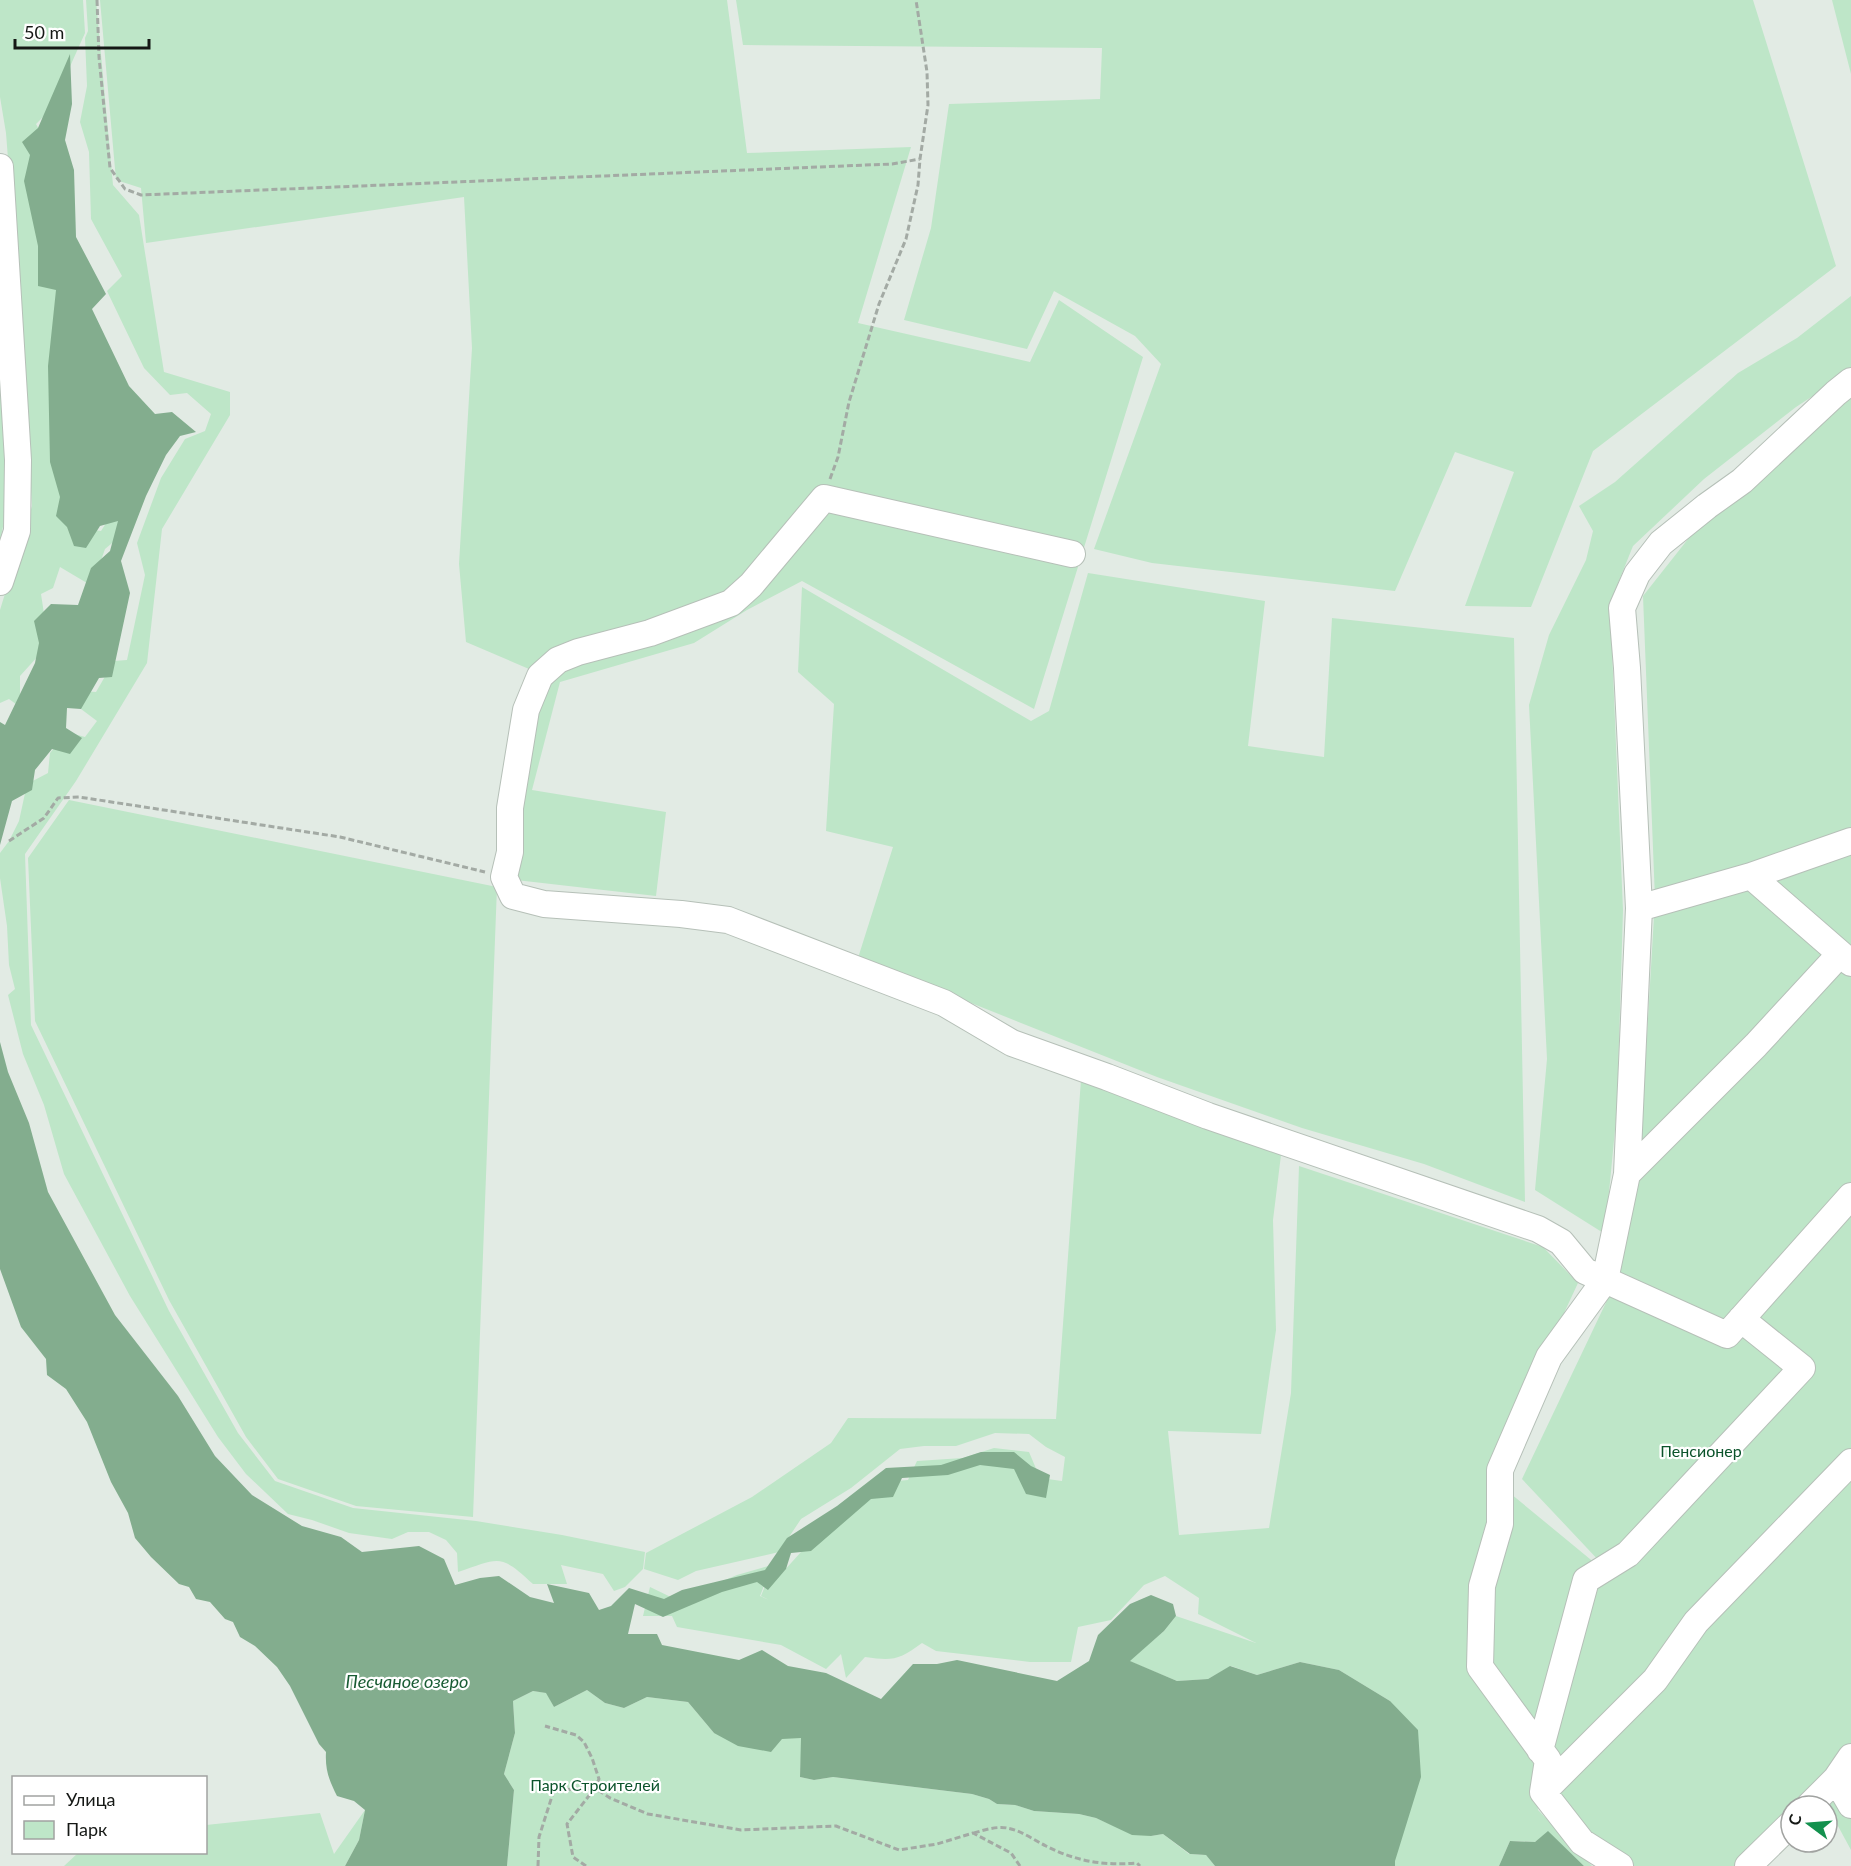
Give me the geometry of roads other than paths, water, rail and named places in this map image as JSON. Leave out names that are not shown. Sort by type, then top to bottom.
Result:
[{"type":"lane","points":[[0,167],[9,459],[17,531],[0,582]]},
{"type":"lane","points":[[1620,1866],[1582,1842],[1543,1792],[1548,1761],[1480,1667],[1482,1586],[1500,1524],[1500,1470],[1549,1357],[1605,1280],[1627,1174],[1638,908],[1622,608],[1637,574],[1661,543],[1707,506],[1742,482],[1851,381]]},
{"type":"lane","points":[[1072,554],[824,498],[751,585],[731,603],[650,633],[578,652],[558,660],[540,676],[526,710],[510,808],[510,852],[504,877],[513,896],[544,904],[681,914],[728,920],[944,1003],[1012,1043],[1208,1116],[1538,1229],[1562,1242],[1585,1271],[1727,1335],[1851,1196]]},
{"type":"lane","points":[[1638,908],[1751,876],[1851,841]]},
{"type":"lane","points":[[1627,1174],[1846,958],[1751,876]]},
{"type":"lane","points":[[1540,1750],[1586,1580],[1628,1554],[1802,1368],[1741,1319]]},
{"type":"lane","points":[[1543,1792],[1655,1680],[1696,1622],[1851,1462]]},
{"type":"lane","points":[[1821,1794],[1836,1779],[1851,1757]]},
{"type":"lane","points":[[1836,1779],[1851,1805]]},
{"type":"lane","points":[[1748,1866],[1779,1836]]},
{"type":"water","points":[[70,54],[72,104],[65,140],[74,170],[76,237],[106,294],[92,309],[129,386],[155,414],[172,412],[196,432],[180,436],[166,455],[146,496],[121,561],[130,593],[112,677],[99,678],[81,709],[67,708],[66,728],[82,738],[70,754],[52,749],[35,770],[32,790],[12,801],[0,845],[0,722],[5,725],[35,663],[39,643],[34,621],[51,604],[78,605],[91,568],[110,551],[118,521],[100,526],[86,548],[74,546],[67,527],[56,516],[60,497],[50,462],[48,366],[56,290],[38,286],[38,246],[24,181],[30,155],[22,142],[38,128]]},
{"type":"water","name":"Песчаное озеро","points":[[0,1042],[8,1072],[29,1123],[48,1192],[115,1315],[178,1396],[215,1456],[252,1495],[302,1526],[341,1537],[362,1552],[419,1546],[444,1559],[455,1585],[480,1578],[499,1576],[530,1597],[554,1603],[547,1584],[589,1593],[599,1610],[611,1606],[629,1588],[664,1599],[682,1590],[765,1570],[787,1538],[837,1506],[886,1468],[941,1465],[981,1452],[1014,1452],[1031,1466],[1050,1475],[1046,1498],[1026,1494],[1014,1469],[980,1465],[948,1475],[902,1478],[893,1497],[871,1499],[811,1551],[791,1553],[786,1569],[768,1590],[757,1582],[722,1592],[663,1617],[635,1604],[628,1634],[657,1634],[662,1645],[739,1660],[762,1650],[788,1666],[826,1673],[881,1699],[913,1664],[937,1664],[957,1660],[1057,1681],[1089,1661],[1098,1635],[1130,1604],[1151,1595],[1173,1604],[1176,1616],[1164,1631],[1130,1661],[1177,1681],[1208,1679],[1230,1666],[1257,1675],[1300,1662],[1339,1670],[1390,1701],[1418,1730],[1421,1777],[1395,1866],[1215,1866],[1206,1855],[1190,1854],[1163,1834],[1132,1835],[1096,1818],[1079,1814],[1034,1811],[1015,1805],[997,1804],[972,1794],[833,1777],[814,1780],[800,1777],[801,1738],[782,1739],[771,1752],[738,1746],[714,1733],[688,1702],[647,1697],[624,1708],[605,1703],[587,1690],[554,1707],[546,1693],[533,1691],[513,1701],[515,1733],[504,1774],[514,1790],[507,1866],[345,1866],[359,1840],[365,1810],[354,1801],[337,1796],[328,1775],[326,1752],[319,1744],[290,1686],[277,1667],[255,1646],[240,1637],[233,1622],[225,1619],[210,1602],[196,1599],[189,1587],[179,1584],[135,1538],[128,1513],[111,1482],[87,1422],[66,1389],[47,1375],[46,1359],[21,1327],[0,1269]]},
{"type":"water","points":[[1548,1831],[1584,1866],[1499,1866],[1510,1841],[1535,1842]]},
{"type":"park label","name":"Пенсионер","points":[[1701,1450]]},
{"type":"park label","name":"Парк Строителей","points":[[595,1784]]}]
